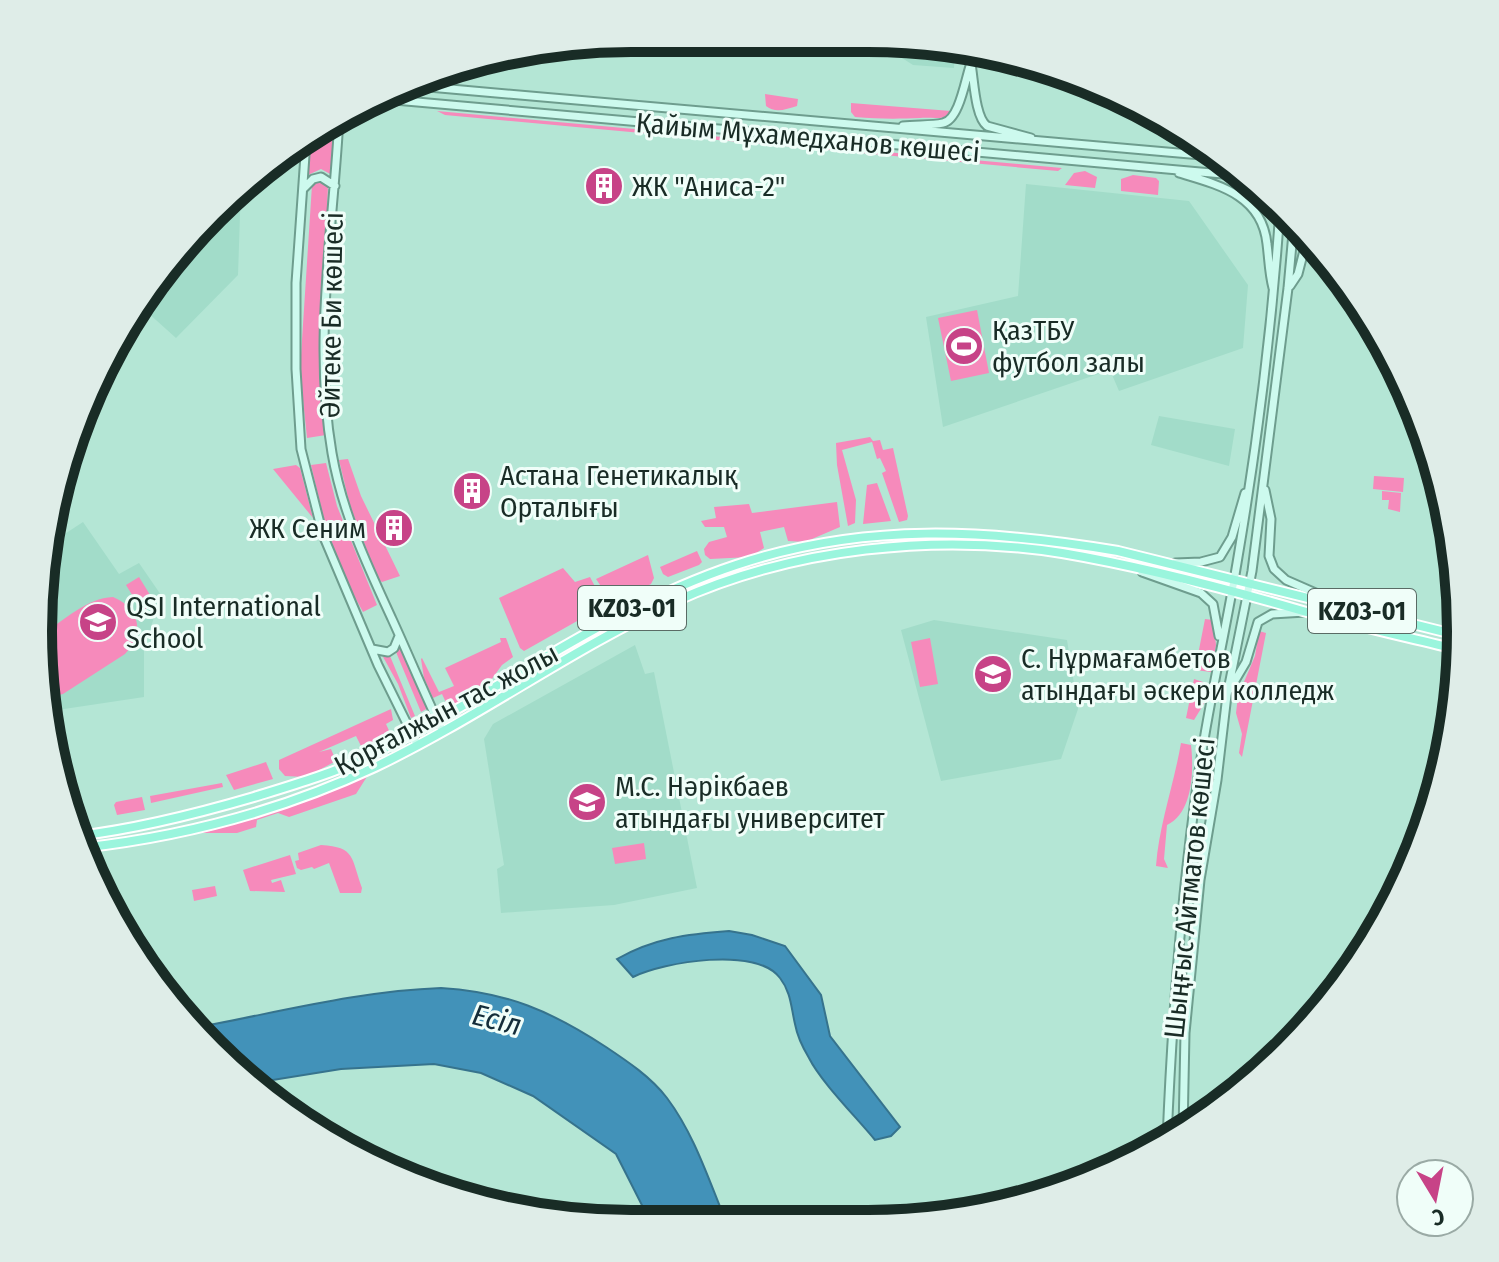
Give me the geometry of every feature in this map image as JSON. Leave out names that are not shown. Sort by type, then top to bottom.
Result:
[{"type":"main road","points":[[891,128],[950,120],[958,108],[959,96],[971,64],[977,112],[982,122],[1040,142]]},
{"type":"main road","name":"Қайым Мұхамедханов көшесі","points":[[433,87],[1040,142],[1194,153]]},
{"type":"main road","name":"Қайым Мұхамедханов көшесі","points":[[400,100],[1223,174]]},
{"type":"main road","name":"Әйтеке Би көшесі","points":[[338,132],[329,242],[325,354],[325,401],[332,452],[342,498],[362,557],[442,730]]},
{"type":"main road","name":"Әйтеке Би көшесі","points":[[305,153],[296,283],[296,369],[301,449],[323,535],[417,744]]},
{"type":"main road","points":[[1165,169],[1233,191],[1247,200],[1262,221],[1274,295]]},
{"type":"main road","points":[[303,189],[317,178],[325,178],[335,186]]},
{"type":"main road","name":"Шыңғыс Айтматов көшесі","points":[[1168,1126],[1177,950],[1198,778],[1252,472],[1274,295],[1279,224]]},
{"type":"main road","name":"Шыңғыс Айтматов көшесі","points":[[1183,1116],[1185,1033],[1192,953],[1227,695],[1250,583],[1264,485],[1293,238]]},
{"type":"main road","points":[[1288,288],[1298,274],[1304,250]]},
{"type":"main road","points":[[1163,564],[1201,562],[1220,557],[1232,537],[1252,472]]},
{"type":"main road","points":[[1264,485],[1271,519],[1269,556],[1274,569],[1286,580],[1348,607]]},
{"type":"main road","name":"Қорғалжын тас жолы","points":[[89,834],[197,813],[314,779],[412,734],[603,622],[672,589],[740,563],[804,546],[896,534],[954,532],[1064,542],[1118,551],[1447,632]]},
{"type":"main road","name":"Қорғалжын тас жолы","points":[[94,846],[176,834],[320,790],[376,766],[627,625],[679,600],[772,568],[863,551],[985,546],[1055,553],[1162,572],[1447,647]]},
{"type":"main road","points":[[1129,567],[1201,593],[1213,604],[1219,630],[1218,659]]},
{"type":"main road","points":[[1227,695],[1246,662],[1258,622],[1272,614],[1305,612]]},
{"type":"main road","points":[[372,649],[388,652],[394,648],[399,636]]},
{"type":"shaded area","points":[[894,53],[954,59],[954,68],[913,65]]},
{"type":"shaded area","points":[[765,94],[798,99],[797,106],[774,110],[766,106]]},
{"type":"shaded area","points":[[851,103],[951,111],[951,115],[888,119],[855,117],[851,112]]},
{"type":"shaded area","points":[[437,111],[1062,168],[1058,171],[445,115]]},
{"type":"shaded area","points":[[332,136],[332,175],[321,169],[308,175],[310,149]]},
{"type":"shaded area","points":[[1085,171],[1097,177],[1095,188],[1065,185],[1074,173]]},
{"type":"shaded area","points":[[1133,175],[1156,178],[1159,181],[1158,195],[1121,191],[1121,179]]},
{"type":"shaded area","points":[[321,181],[328,186],[320,366],[326,435],[307,438],[300,371],[312,185]]},
{"type":"shaded area","points":[[1026,184],[1189,201],[1248,285],[1243,348],[1119,391],[1110,370],[943,427],[926,317],[1018,296]]},
{"type":"shaded area","points":[[240,204],[238,275],[176,338],[148,313],[196,249]]},
{"type":"shaded area","name":"ҚазТБУ футбол залы","points":[[977,310],[989,373],[951,381],[938,318]]},
{"type":"shaded area","points":[[1159,416],[1235,429],[1229,466],[1151,445]]},
{"type":"shaded area","points":[[870,437],[873,441],[880,440],[883,450],[893,448],[908,516],[907,520],[899,522],[882,473],[886,471],[880,458],[877,459],[872,442],[842,450],[856,500],[855,523],[848,526],[836,443]]},
{"type":"shaded area","points":[[348,459],[361,496],[400,576],[382,582],[378,579],[350,506],[339,460]]},
{"type":"shaded area","points":[[326,463],[337,506],[377,605],[363,612],[346,581],[325,524],[311,465]]},
{"type":"shaded area","points":[[296,465],[300,468],[313,518],[273,469]]},
{"type":"shaded area","points":[[1374,476],[1404,478],[1403,492],[1373,489]]},
{"type":"shaded area","points":[[877,483],[891,521],[863,524],[867,485]]},
{"type":"shaded area","points":[[1382,491],[1401,493],[1400,512],[1388,509],[1389,500],[1382,500]]},
{"type":"shaded area","points":[[837,502],[840,527],[805,542],[788,541],[784,527],[760,532],[764,548],[750,557],[710,559],[705,555],[704,549],[709,542],[727,537],[724,527],[705,527],[701,521],[716,518],[714,507],[749,504],[752,513]]},
{"type":"shaded area","name":"QSI International School","points":[[83,522],[119,574],[139,563],[161,595],[144,649],[144,697],[57,710],[52,631],[60,537]]},
{"type":"shaded area","points":[[697,551],[702,562],[699,565],[668,577],[663,574],[660,567]]},
{"type":"shaded area","points":[[648,555],[654,578],[651,584],[615,602],[611,601],[596,579]]},
{"type":"shaded area","points":[[563,568],[575,582],[590,577],[601,598],[602,607],[524,651],[499,598]]},
{"type":"shaded area","points":[[139,577],[155,603],[142,611],[126,585]]},
{"type":"shaded area","points":[[113,597],[134,614],[137,622],[135,638],[125,654],[56,696],[52,627],[85,605]]},
{"type":"shaded area","points":[[1205,619],[1213,620],[1216,645],[1211,672],[1195,670]]},
{"type":"shaded area","name":"С. Нұрмағамбетов атындағы әскери колледж","points":[[934,620],[1067,640],[1078,709],[1061,759],[941,781],[901,630]]},
{"type":"shaded area","points":[[1259,631],[1266,633],[1242,757],[1239,753],[1242,734],[1236,713],[1238,696],[1255,656]]},
{"type":"shaded area","points":[[500,638],[506,638],[513,657],[502,665],[486,687],[449,709],[442,694],[433,698],[424,678],[422,658],[439,692],[454,686],[445,668],[501,642]]},
{"type":"shaded area","points":[[930,638],[938,684],[920,687],[911,642]]},
{"type":"shaded area","points":[[401,645],[428,708],[421,712],[396,652]]},
{"type":"shaded area","name":"М.С. Нәрікбаев атындағы университет","points":[[635,645],[645,674],[654,672],[697,888],[614,905],[501,913],[497,869],[504,865],[484,739],[493,724]]},
{"type":"shaded area","points":[[382,655],[390,656],[415,716],[411,718],[398,684]]},
{"type":"shaded area","points":[[1194,679],[1209,684],[1205,702],[1194,720],[1186,718]]},
{"type":"shaded area","points":[[391,709],[393,720],[386,724],[392,737],[369,748],[362,748],[356,736],[319,752],[331,749],[336,761],[306,777],[285,776],[279,769],[279,760]]},
{"type":"shaded area","points":[[1181,743],[1191,745],[1192,778],[1182,811],[1167,825],[1164,859],[1168,868],[1156,866]]},
{"type":"shaded area","points":[[266,762],[273,779],[234,790],[226,775]]},
{"type":"shaded area","points":[[368,775],[356,794],[289,817],[278,813],[257,820],[256,827],[237,833],[200,833],[285,807]]},
{"type":"shaded area","points":[[222,783],[223,787],[151,803],[150,796]]},
{"type":"shaded area","points":[[142,797],[145,810],[117,815],[116,802]]},
{"type":"shaded area","points":[[644,843],[646,859],[615,864],[612,848]]},
{"type":"shaded area","points":[[321,845],[341,848],[350,856],[361,893],[340,893],[329,863],[314,869],[297,868],[295,861],[299,860],[298,853]]},
{"type":"shaded area","points":[[290,855],[296,874],[271,880],[272,883],[281,880],[285,892],[250,891],[243,870]]},
{"type":"shaded area","points":[[215,886],[217,896],[194,901],[192,890]]},
{"type":"water","points":[[729,931],[785,946],[821,995],[830,1036],[900,1127],[891,1136],[875,1140],[822,1078],[799,1037],[786,989],[780,978],[768,968],[751,962],[709,960],[666,966],[633,977],[617,959],[644,946],[672,938]]},
{"type":"water","name":"Есіл","points":[[410,990],[465,990],[508,999],[566,1023],[606,1047],[646,1076],[677,1112],[693,1141],[721,1210],[644,1210],[616,1154],[533,1096],[481,1073],[434,1064],[341,1069],[268,1081],[208,1025],[348,998]]},
{"type":"place","name":"ЖК \"Аниса-2\"","points":[[604,186]]},
{"type":"place","name":"ҚазТБУ футбол залы","points":[[964,346]]},
{"type":"place","name":"Астана Генетикалық Орталығы","points":[[472,491]]},
{"type":"place","name":"ЖК Сеним","points":[[394,528]]},
{"type":"place","name":"QSI International School","points":[[98,622]]},
{"type":"place","name":"С. Нұрмағамбетов атындағы әскери колледж","points":[[993,674]]},
{"type":"place","name":"М.С. Нәрікбаев атындағы университет","points":[[587,802]]}]
